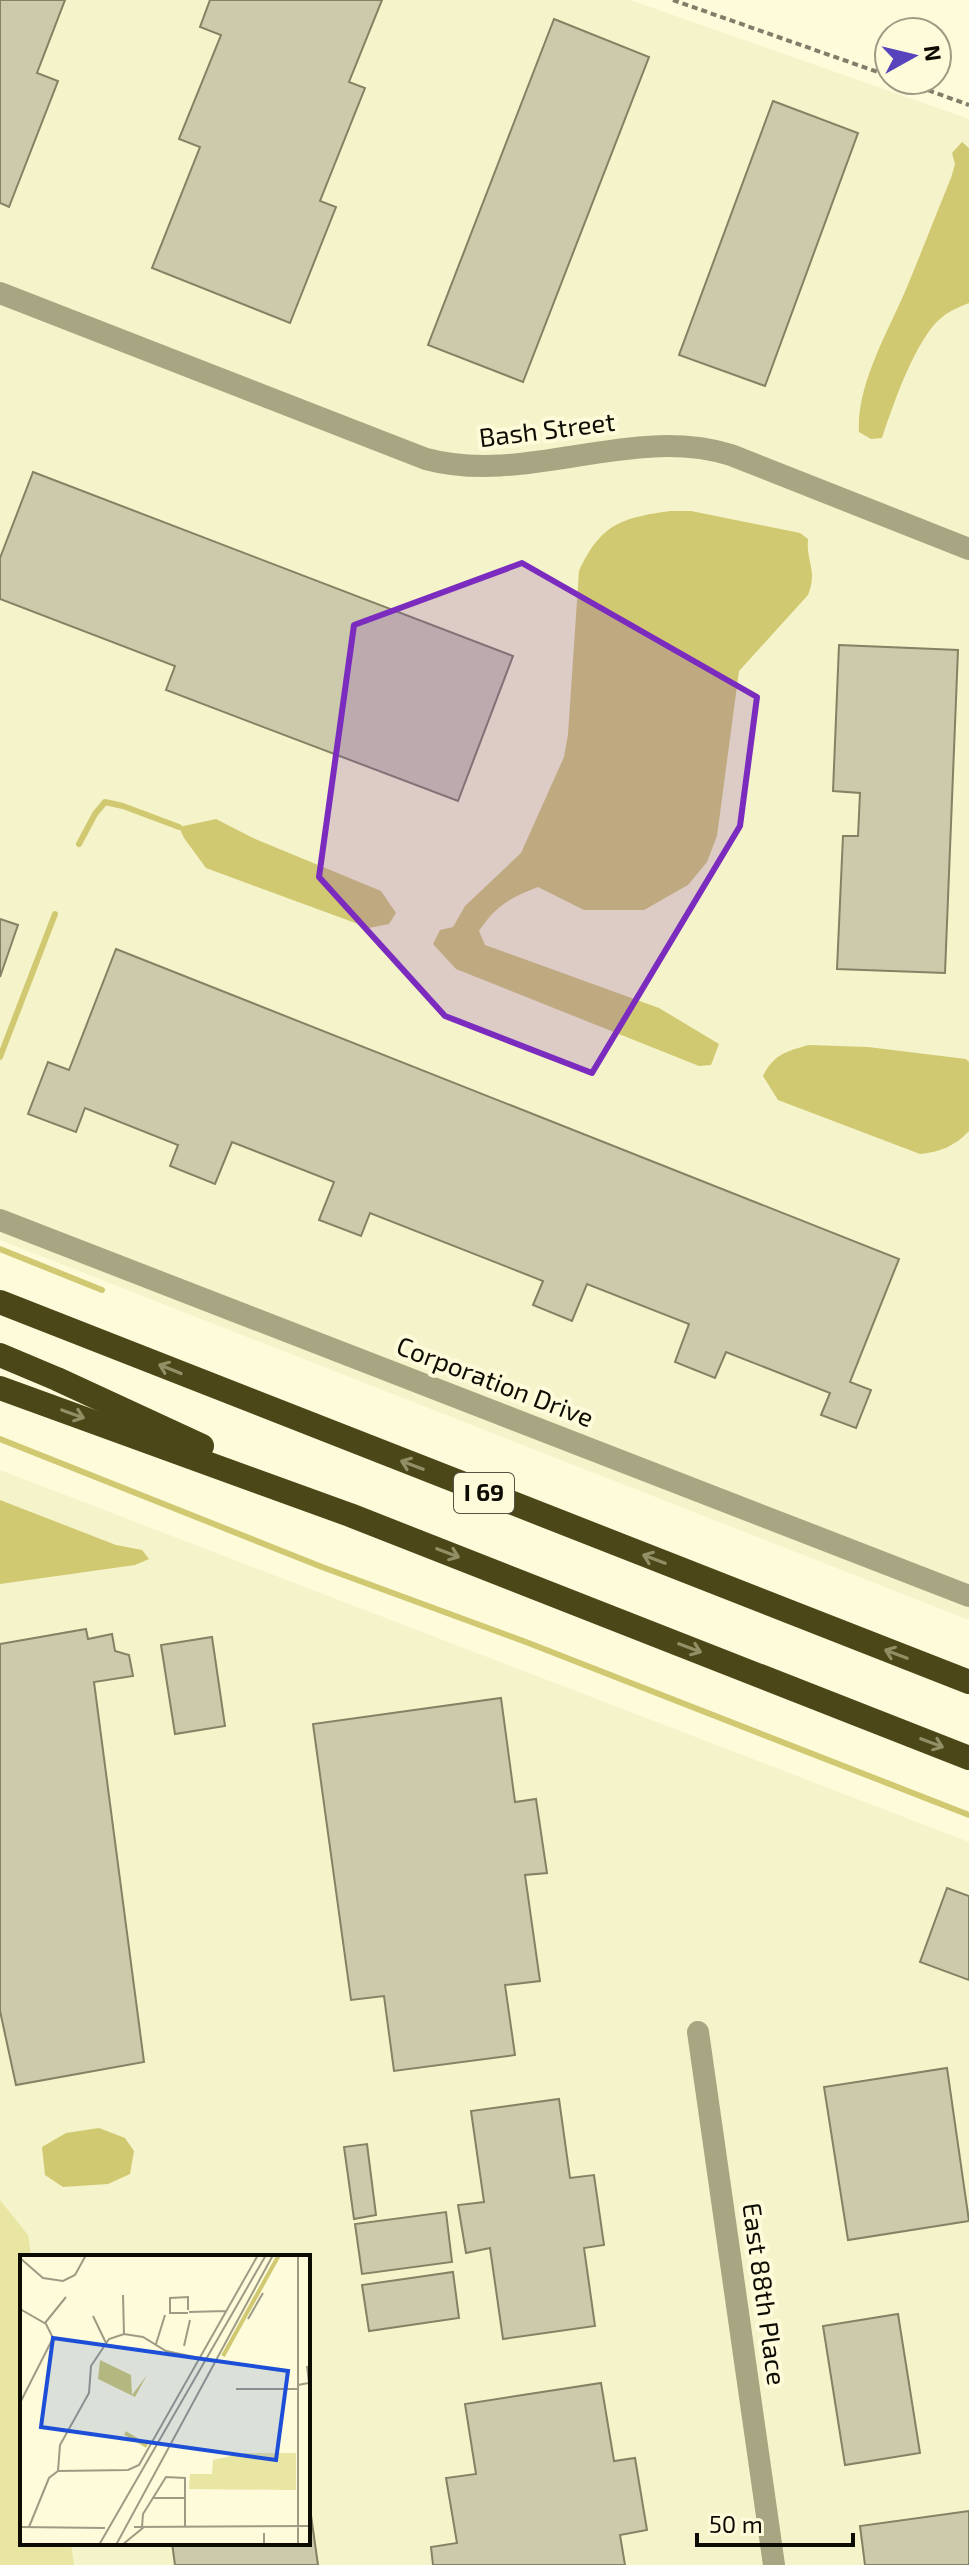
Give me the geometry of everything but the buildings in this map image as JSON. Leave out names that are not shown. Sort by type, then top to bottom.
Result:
[{"type":"highway","name":"I 69","points":[[0,1302],[969,1682]]},
{"type":"highway","points":[[0,1355],[350,1515]]},
{"type":"highway","points":[[0,1388],[350,1515],[969,1758]]},
{"type":"street","name":"Bash Street","points":[[0,293],[426,459],[449,465],[481,467],[643,447],[697,447],[731,455],[969,549]]},
{"type":"street","name":"Corporation Drive","points":[[0,1220],[969,1596]]},
{"type":"street","name":"East 88th Place","points":[[698,2032],[774,2565]]},
{"type":"path","points":[[673,0],[873,70]]},
{"type":"path","points":[[944,96],[969,105]]},
{"type":"highlighted area","points":[[522,563],[757,697],[740,826],[592,1073],[445,1016],[319,877],[354,625]]},
{"type":"shaded area","points":[[0,0],[630,0],[873,85],[873,96],[903,96],[969,119],[969,1620],[0,1240]]},
{"type":"shaded area","points":[[962,142],[969,148],[969,303],[947,313],[931,328],[906,374],[882,438],[871,439],[859,432],[859,414],[868,377],[951,178],[955,164],[952,153]]},
{"type":"shaded area","points":[[691,511],[800,533],[808,539],[812,573],[808,595],[739,671],[717,836],[707,862],[688,885],[644,910],[584,910],[538,887],[504,904],[479,931],[485,945],[659,1008],[719,1044],[711,1065],[699,1066],[456,969],[433,944],[440,930],[453,927],[465,906],[521,853],[564,757],[579,571],[587,555],[614,526],[638,517]]},
{"type":"shaded area","points":[[216,819],[253,838],[381,891],[396,913],[389,924],[369,928],[206,868],[179,827]]},
{"type":"shaded area","points":[[809,1045],[868,1047],[966,1059],[969,1062],[969,1131],[947,1147],[920,1154],[778,1100],[763,1076],[782,1054]]},
{"type":"shaded area","points":[[0,1470],[969,1842],[969,2565],[0,2565]]},
{"type":"shaded area","points":[[0,1500],[116,1545],[142,1550],[149,1559],[135,1565],[0,1584]]},
{"type":"shaded area","points":[[99,2128],[125,2138],[134,2151],[130,2174],[108,2184],[63,2187],[45,2175],[42,2147],[66,2133]]},
{"type":"shaded area","points":[[0,2200],[28,2235],[31,2255],[20,2255],[20,2545],[71,2545],[74,2565],[0,2565]]},
{"type":"waterway","points":[[79,844],[105,802],[179,827]]},
{"type":"waterway","points":[[0,1057],[55,914]]},
{"type":"waterway","points":[[0,1249],[102,1290]]},
{"type":"waterway","points":[[0,1439],[322,1567],[526,1642],[969,1815]]}]
